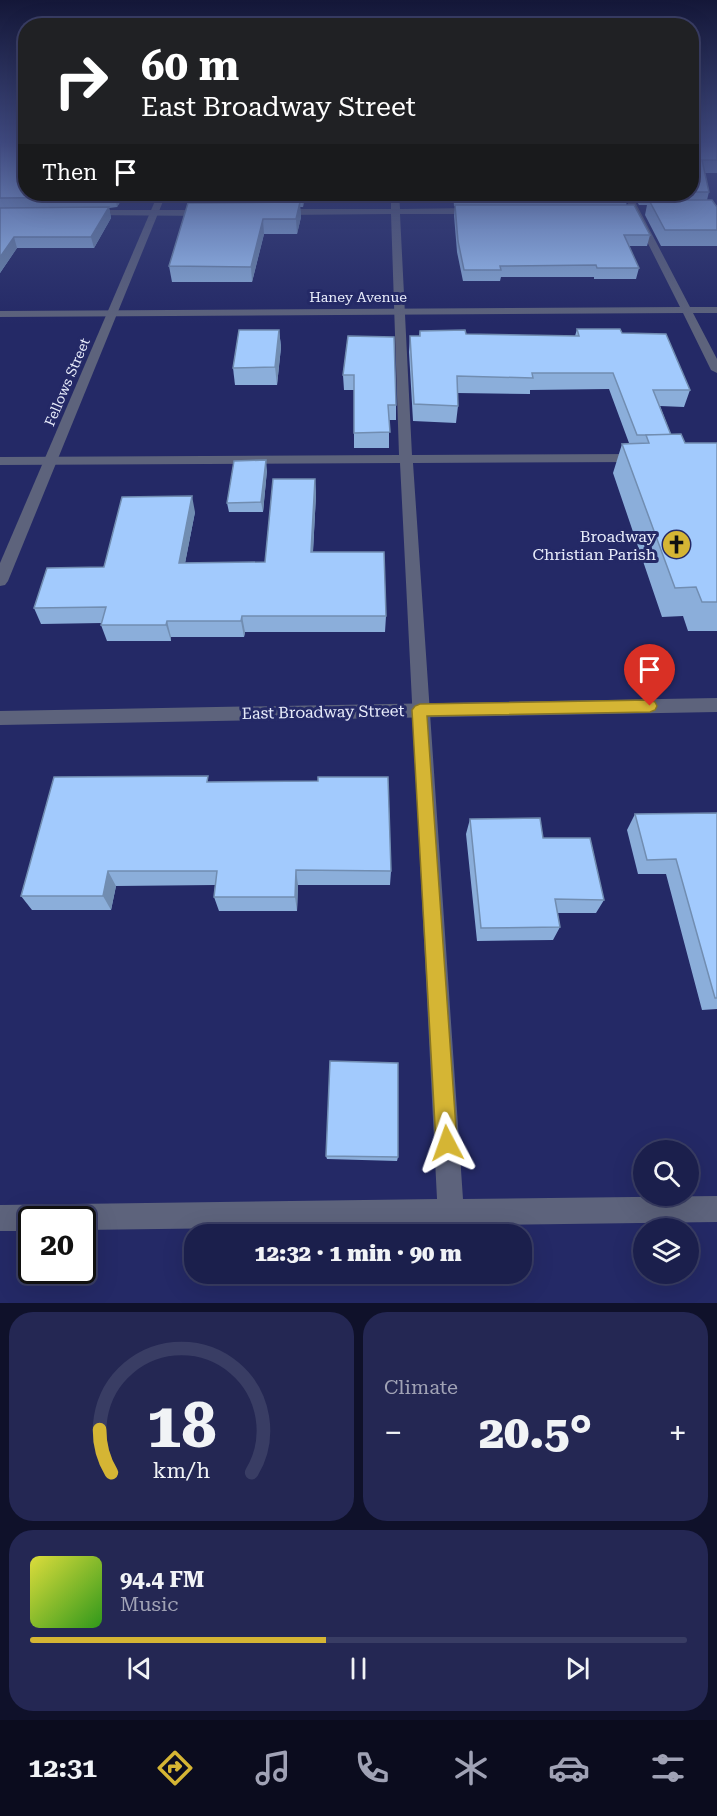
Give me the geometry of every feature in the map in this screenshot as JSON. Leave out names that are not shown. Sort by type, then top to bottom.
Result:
[{"type":"street","name":"Fellows Street","points":[[0,581],[158,203]]},
{"type":"street","points":[[396,203],[398,312],[451,1214]]},
{"type":"street","points":[[631,203],[717,370]]},
{"type":"street","points":[[623,210],[647,210]]},
{"type":"street","points":[[267,212],[492,211]]},
{"type":"street","points":[[78,213],[220,213]]},
{"type":"street","name":"Haney Avenue","points":[[0,314],[717,310]]},
{"type":"street","points":[[0,461],[646,458]]},
{"type":"street","name":"East Broadway Street","points":[[0,718],[717,705]]},
{"type":"street","points":[[0,1218],[717,1209]]},
{"type":"building","points":[[188,203],[300,203],[296,219],[263,219],[251,267],[169,266]]},
{"type":"building","points":[[650,203],[714,203],[717,207],[717,230],[665,230]]},
{"type":"building","points":[[455,205],[634,205],[650,235],[624,235],[639,268],[597,268],[596,265],[500,266],[501,270],[464,270],[458,241]]},
{"type":"building","points":[[109,207],[91,237],[14,237],[0,257],[0,208]]},
{"type":"building","points":[[577,329],[620,329],[622,333],[666,334],[690,390],[653,390],[671,435],[637,435],[613,373],[532,373],[533,378],[457,376],[458,406],[414,404],[410,336],[420,336],[420,331],[465,330],[466,334],[579,336]]},
{"type":"building","points":[[239,330],[279,330],[275,367],[233,368]]},
{"type":"building","points":[[348,336],[394,337],[396,405],[388,405],[390,432],[354,433],[354,375],[343,375]]},
{"type":"building","name":"Broadway Christian Parish","points":[[681,434],[685,443],[717,443],[717,602],[702,602],[696,587],[675,588],[622,444],[649,443],[646,435]]},
{"type":"building","points":[[266,460],[261,502],[227,503],[234,461]]},
{"type":"building","points":[[273,479],[315,479],[311,552],[384,552],[386,616],[242,616],[241,621],[167,621],[166,625],[101,625],[106,607],[34,608],[47,568],[104,567],[122,497],[192,496],[179,563],[265,562]]},
{"type":"building","points":[[208,776],[207,782],[318,781],[318,777],[388,777],[391,871],[296,870],[295,897],[214,897],[217,871],[108,871],[103,896],[21,896],[54,777]]},
{"type":"building","points":[[717,813],[717,998],[715,998],[676,859],[647,860],[635,814]]},
{"type":"building","points":[[540,818],[543,838],[590,838],[604,900],[555,899],[560,927],[481,928],[470,819]]},
{"type":"building","points":[[330,1061],[398,1063],[398,1157],[326,1156]]},
{"type":"place","name":"Broadway Christian Parish","points":[[677,545]]},
{"type":"route","points":[[447,1143],[420,710],[650,706]]}]
